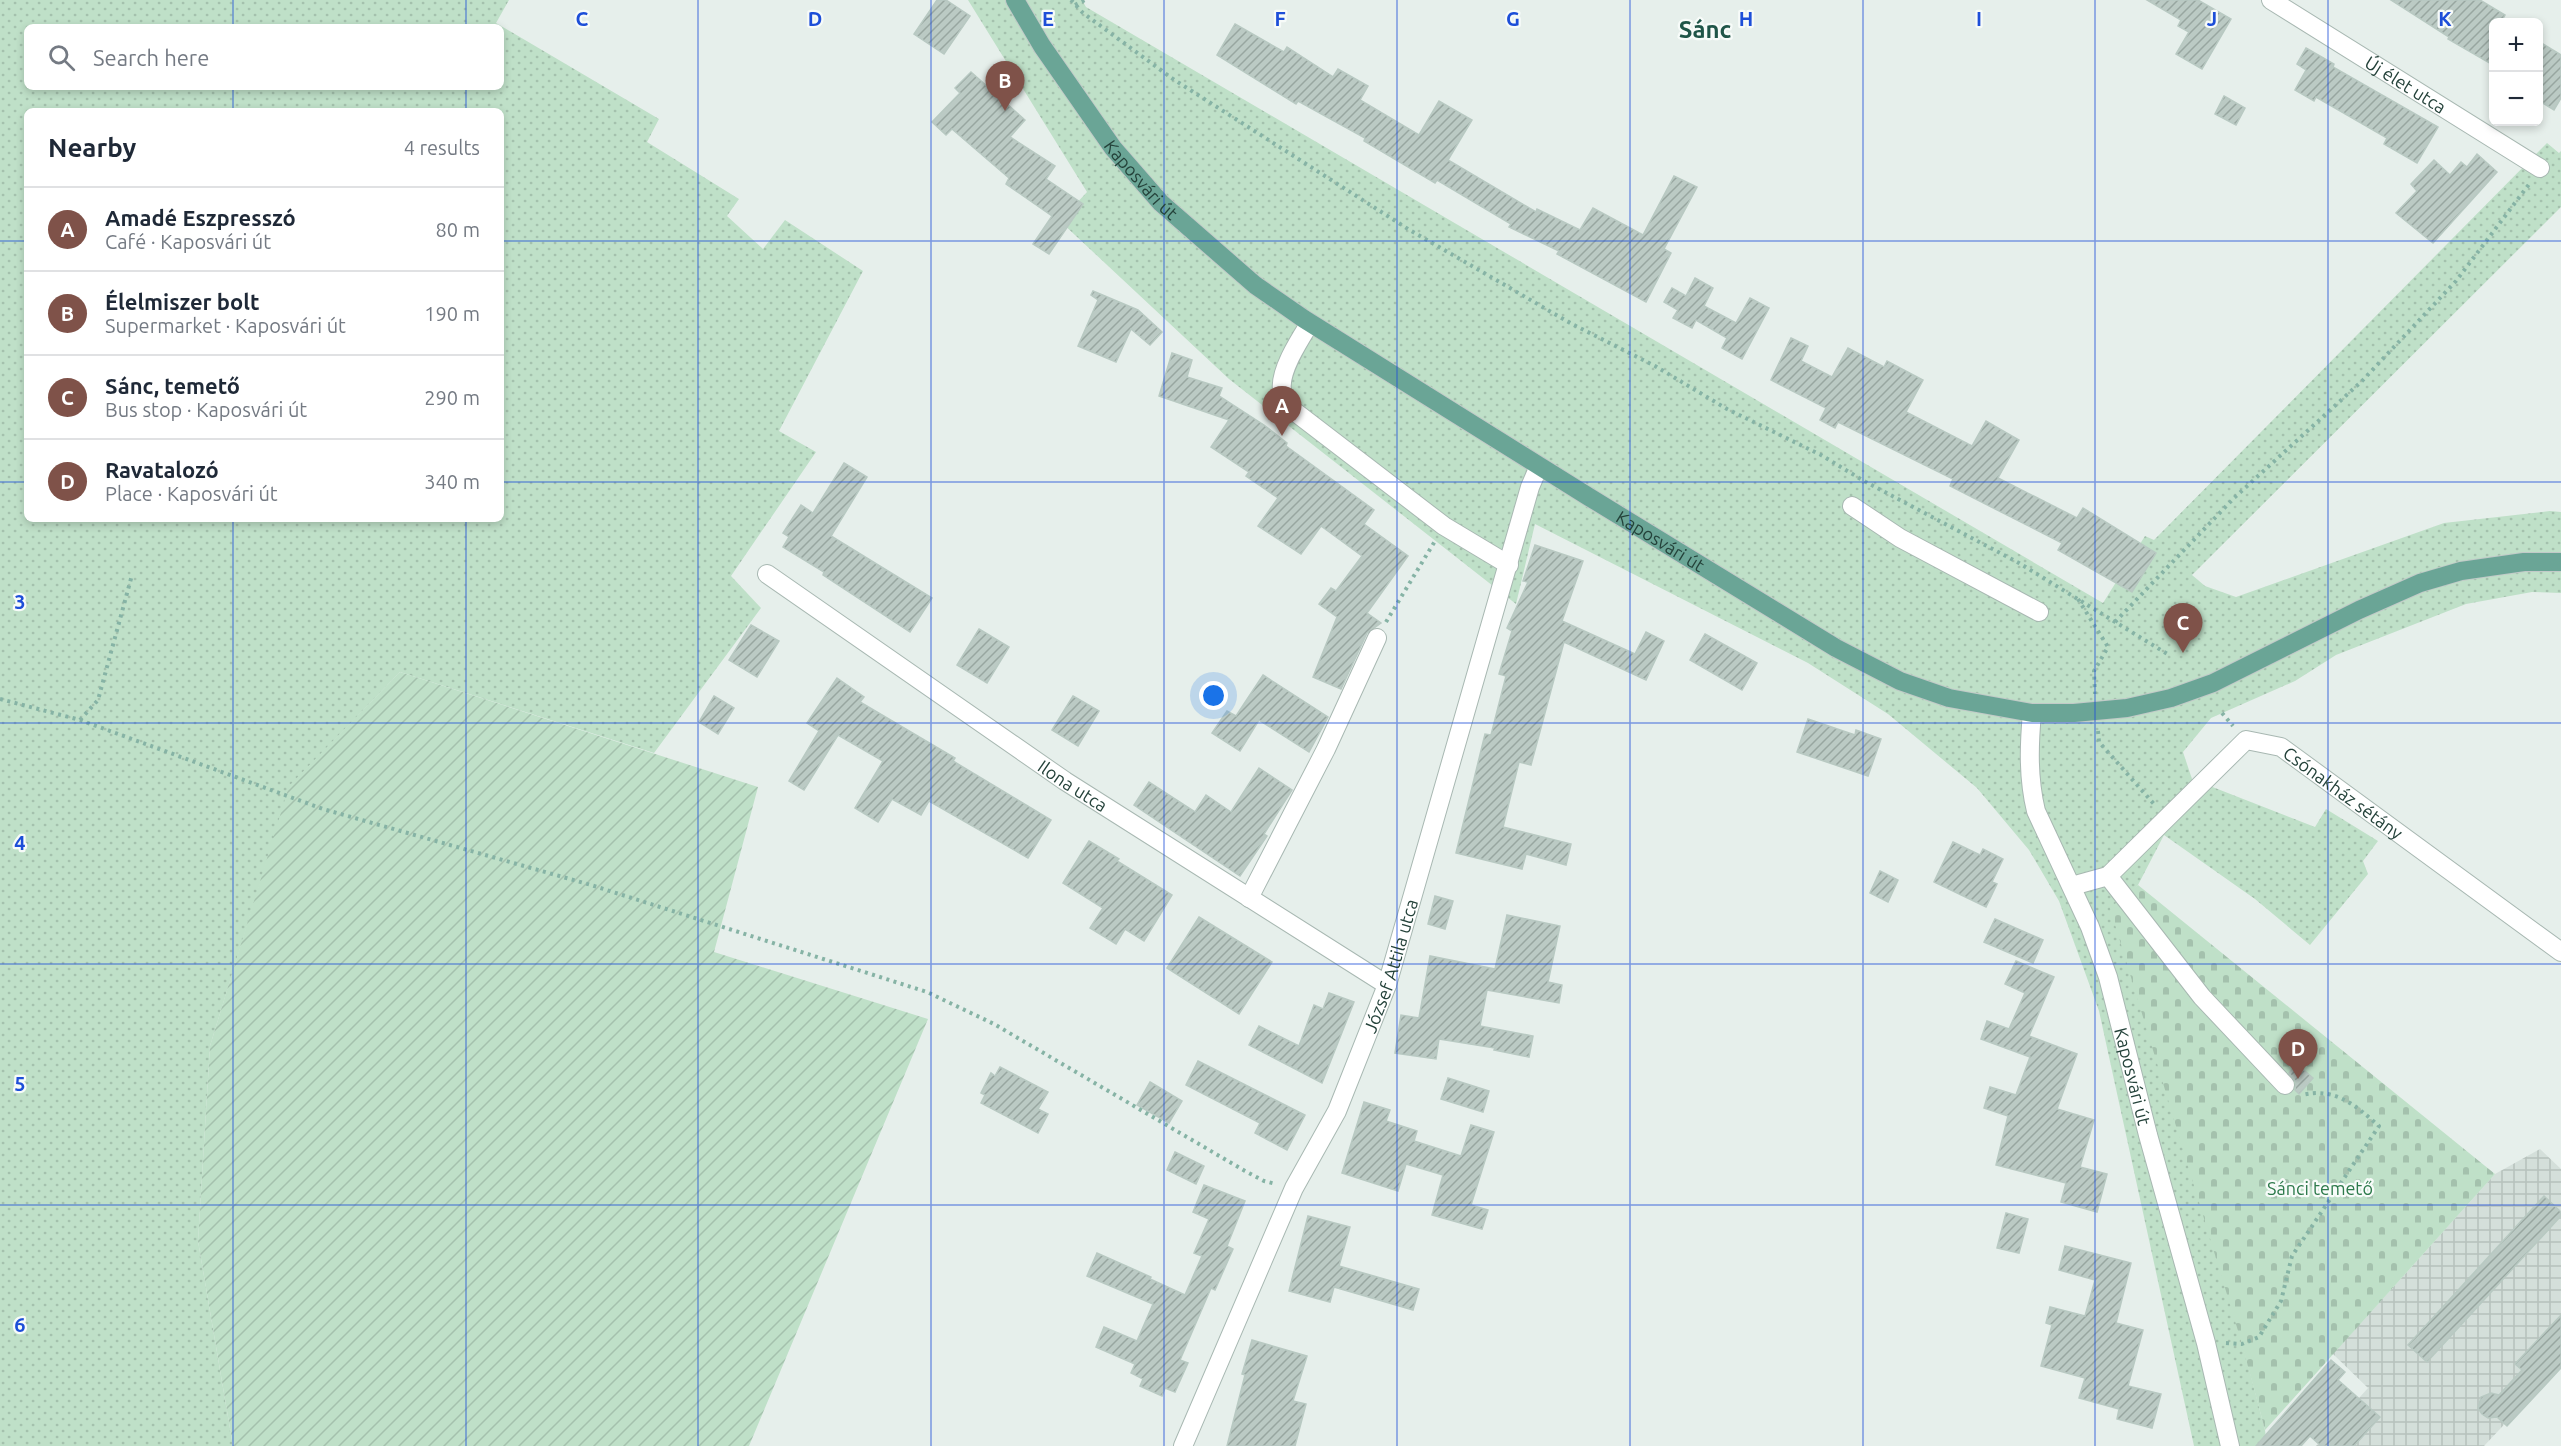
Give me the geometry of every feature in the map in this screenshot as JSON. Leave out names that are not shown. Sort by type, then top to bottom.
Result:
[{"type":"main road","name":"Kaposvári út","points":[[1015,0],[1042,46],[1091,119],[1161,203],[1248,279],[1310,323],[1539,466],[1836,648],[1900,681],[1949,698],[2032,713],[2127,708],[2170,698],[2214,683],[2359,610],[2420,583],[2461,571],[2524,562],[2561,561]]},
{"type":"street","name":"Új élet utca","points":[[2271,0],[2540,168]]},
{"type":"street","points":[[1310,323],[1295,349],[1285,374],[1282,388],[1290,408],[1444,526],[1509,565]]},
{"type":"street","name":"József Attila utca","points":[[1183,1446],[1294,1188],[1337,1111],[1387,985],[1530,487],[1539,466]]},
{"type":"street","points":[[1852,506],[1900,538],[2039,612]]},
{"type":"street","name":"Ilona utca","points":[[767,574],[1065,781],[1387,985]]},
{"type":"street","points":[[1250,898],[1326,749],[1377,638]]},
{"type":"street","name":"Kaposvári út","points":[[2032,713],[2029,745],[2032,797],[2042,828],[2072,886],[2108,976],[2148,1135],[2206,1343],[2230,1446]]},
{"type":"street","name":"Csónakház sétány","points":[[2108,876],[2246,740],[2281,747],[2561,952]]},
{"type":"street","points":[[2072,886],[2108,876],[2202,997],[2284,1085]]},
{"type":"path","points":[[1071,0],[1173,79],[1408,229],[1572,324],[1655,366],[1727,409],[1821,455],[1864,481],[2019,563],[2169,655]]},
{"type":"path","points":[[1075,5],[1085,0]]},
{"type":"path","points":[[2115,621],[2234,498],[2362,381],[2456,281],[2540,168]]},
{"type":"path","points":[[1377,638],[1444,526]]},
{"type":"path","points":[[80,720],[98,700],[132,575]]},
{"type":"path","points":[[0,699],[80,720],[323,809],[591,885],[927,992],[994,1024],[1264,1181],[1294,1188]]},
{"type":"path","points":[[2206,1343],[2242,1344],[2259,1336],[2281,1301],[2292,1256],[2379,1126],[2353,1103],[2319,1091],[2298,1096],[2284,1085]]},
{"type":"shaded area","points":[[2540,1149],[2561,1169],[2561,1364],[2484,1446],[2316,1446],[2368,1388],[2333,1354],[2495,1174]]},
{"type":"green space","points":[[0,0],[509,0],[496,23],[498,24],[24,24],[24,90],[504,90],[504,28],[659,119],[647,142],[739,199],[727,216],[763,249],[785,220],[863,271],[779,431],[816,452],[731,576],[761,608],[654,753],[400,672],[290,786],[210,1046],[198,1241],[233,1446],[0,1446]]},
{"type":"green space","points":[[968,0],[1082,0],[1086,7],[2103,603],[2145,536],[2154,540],[2547,143],[2559,153],[2561,151],[2561,207],[2192,575],[2205,586],[2236,597],[2444,523],[2550,511],[2561,512],[2561,593],[2532,592],[2466,604],[2336,655],[2295,681],[2211,718],[2183,752],[2192,779],[2315,827],[2326,809],[2378,841],[2363,861],[2368,874],[2310,945],[2255,899],[2164,835],[2138,885],[2126,897],[2265,1430],[2267,1446],[2194,1446],[2099,1011],[2059,901],[2029,850],[1977,788],[1888,714],[1808,663],[1535,524],[1516,604],[1229,379],[1060,221],[1087,192]]},
{"type":"green space","points":[[400,672],[758,787],[714,952],[928,1019],[749,1446],[233,1446],[198,1241],[210,1046],[289,786]]},
{"type":"green space","name":"Sánci temető","points":[[2138,885],[2495,1174],[2265,1430],[2242,1344],[2110,908]]},
{"type":"building","points":[[937,0],[946,0],[970,16],[944,54],[914,34]]},
{"type":"building","points":[[2147,0],[2198,0],[2231,19],[2202,69],[2176,54],[2189,32],[2178,26],[2181,20]]},
{"type":"building","points":[[2391,0],[2480,0],[2505,15],[2503,18],[2489,18],[2489,63],[2448,39],[2449,37]]},
{"type":"building","points":[[1235,24],[1284,52],[1287,47],[1333,77],[1338,69],[1368,86],[1360,100],[1419,135],[1439,101],[1472,120],[1448,160],[1536,212],[1537,209],[1580,230],[1593,208],[1643,235],[1674,176],[1697,187],[1664,249],[1671,253],[1646,302],[1557,254],[1559,251],[1509,227],[1511,224],[1437,180],[1435,183],[1364,141],[1365,138],[1298,101],[1296,104],[1217,55]]},
{"type":"building","points":[[2543,44],[2561,55],[2561,98],[2554,110],[2543,103]]},
{"type":"building","points":[[2306,48],[2334,64],[2333,67],[2438,127],[2417,163],[2384,144],[2387,138],[2316,97],[2314,101],[2295,90],[2306,70],[2297,64]]},
{"type":"building","points":[[971,72],[1025,120],[1010,137],[1055,166],[1046,179],[1083,204],[1049,254],[1033,244],[1052,216],[1006,184],[1009,178],[952,129],[946,135],[932,122],[960,93],[955,88]]},
{"type":"building","points":[[2224,96],[2245,108],[2236,125],[2215,114]]},
{"type":"building","points":[[2477,154],[2497,172],[2433,243],[2396,213],[2417,191],[2411,184],[2434,160],[2450,175],[2461,162],[2467,167]]},
{"type":"building","points":[[1695,278],[1713,288],[1704,306],[1736,323],[1750,298],[1769,308],[1742,359],[1722,348],[1727,338],[1696,320],[1692,328],[1673,318],[1678,310],[1664,302],[1672,288],[1686,296]]},
{"type":"building","points":[[1093,291],[1138,310],[1162,332],[1150,345],[1131,329],[1116,362],[1078,346],[1098,300],[1091,295]]},
{"type":"building","points":[[1791,338],[1808,346],[1801,361],[1832,377],[1848,348],[1884,367],[1887,361],[1923,380],[1906,412],[1972,446],[1986,421],[2019,440],[1998,478],[2077,518],[2083,508],[2156,553],[2132,592],[2058,550],[2062,543],[1950,486],[1953,479],[1838,422],[1835,428],[1820,420],[1826,408],[1771,380]]},
{"type":"building","points":[[1172,353],[1192,360],[1187,377],[1222,388],[1219,396],[1264,425],[1287,443],[1286,446],[1374,510],[1364,524],[1408,556],[1367,613],[1381,623],[1367,633],[1341,689],[1313,677],[1337,617],[1319,604],[1331,588],[1336,591],[1362,556],[1321,526],[1301,554],[1258,526],[1278,498],[1246,476],[1249,472],[1211,447],[1229,420],[1159,396]]},
{"type":"building","points":[[844,463],[867,477],[831,536],[932,598],[910,632],[823,575],[824,572],[783,547],[789,537],[783,533],[801,505],[813,513]]},
{"type":"building","points":[[1535,545],[1583,561],[1562,621],[1635,654],[1646,632],[1664,641],[1646,680],[1564,642],[1531,765],[1519,762],[1503,827],[1571,844],[1566,865],[1526,854],[1522,869],[1456,853],[1485,734],[1491,735],[1506,676],[1499,674],[1512,631],[1507,628],[1528,582],[1523,581]]},
{"type":"building","points":[[751,625],[779,641],[757,677],[729,660]]},
{"type":"building","points":[[979,629],[1009,647],[987,683],[957,665]]},
{"type":"building","points":[[1705,634],[1757,663],[1742,690],[1690,660]]},
{"type":"building","points":[[1263,675],[1328,717],[1309,752],[1259,720],[1240,751],[1212,733],[1227,711],[1236,716]]},
{"type":"building","points":[[837,678],[864,697],[860,702],[955,758],[953,761],[1051,820],[1028,858],[929,801],[921,815],[892,799],[878,822],[855,808],[883,761],[838,735],[804,790],[789,781],[819,731],[807,723]]},
{"type":"building","points":[[714,696],[734,708],[718,734],[699,722]]},
{"type":"building","points":[[1073,696],[1099,711],[1078,746],[1052,730]]},
{"type":"building","points":[[1808,719],[1855,735],[1856,730],[1881,739],[1868,776],[1797,752]]},
{"type":"building","points":[[1259,768],[1292,790],[1264,834],[1267,836],[1240,876],[1134,805],[1149,782],[1195,812],[1206,795],[1231,812]]},
{"type":"building","points":[[1089,841],[1172,895],[1144,941],[1125,929],[1116,944],[1090,928],[1103,908],[1063,883]]},
{"type":"building","points":[[1953,842],[1980,855],[1983,849],[2003,859],[1992,882],[1997,884],[1986,907],[1934,882]]},
{"type":"building","points":[[1880,871],[1898,880],[1888,902],[1870,893]]},
{"type":"building","points":[[1435,896],[1453,901],[1445,929],[1428,924]]},
{"type":"building","points":[[1507,915],[1560,926],[1548,982],[1562,985],[1559,1003],[1487,990],[1480,1026],[1533,1036],[1529,1057],[1494,1050],[1495,1048],[1439,1039],[1436,1059],[1395,1053],[1401,1015],[1419,1018],[1430,956],[1495,969]]},
{"type":"building","points":[[1199,917],[1272,962],[1239,1014],[1167,968]]},
{"type":"building","points":[[1995,919],[2043,940],[2033,963],[1984,942]]},
{"type":"building","points":[[2016,961],[2054,977],[2029,1036],[2077,1054],[2057,1109],[2094,1120],[2080,1167],[2107,1174],[2097,1212],[2061,1202],[2066,1183],[1996,1165],[2008,1116],[1984,1108],[1990,1087],[2016,1095],[2030,1057],[1981,1039],[1987,1021],[2009,1029],[2025,993],[2005,984]]},
{"type":"building","points":[[1329,993],[1354,1002],[1322,1083],[1249,1045],[1259,1026],[1299,1046],[1314,1005],[1323,1009]]},
{"type":"building","points":[[1198,1061],[1305,1115],[1287,1150],[1255,1133],[1260,1123],[1186,1085]]},
{"type":"building","points":[[2297,1064],[2313,1078],[2299,1094],[2295,1090],[2296,1082],[2289,1073]]},
{"type":"building","points":[[1000,1067],[1048,1092],[1038,1109],[1048,1114],[1038,1133],[981,1103],[985,1095],[981,1093],[991,1073],[995,1076]]},
{"type":"building","points":[[1448,1078],[1489,1091],[1483,1112],[1441,1099]]},
{"type":"building","points":[[1150,1082],[1182,1101],[1169,1123],[1137,1105]]},
{"type":"building","points":[[1364,1102],[1390,1110],[1386,1121],[1417,1131],[1414,1141],[1461,1156],[1471,1125],[1494,1132],[1471,1205],[1488,1210],[1482,1229],[1432,1215],[1443,1175],[1406,1164],[1398,1191],[1342,1173]]},
{"type":"building","points":[[1175,1152],[1204,1166],[1196,1184],[1167,1170]]},
{"type":"building","points":[[1204,1185],[1245,1201],[1227,1246],[1233,1249],[1215,1290],[1211,1288],[1180,1360],[1188,1363],[1175,1392],[1165,1388],[1162,1396],[1140,1386],[1143,1379],[1131,1373],[1135,1364],[1096,1347],[1104,1327],[1137,1341],[1153,1304],[1087,1276],[1097,1253],[1185,1295],[1202,1256],[1194,1253],[1209,1219],[1193,1212]]},
{"type":"building","points":[[2544,1196],[2561,1212],[2561,1216],[2427,1362],[2408,1345]]},
{"type":"building","points":[[2006,1213],[2028,1219],[2019,1253],[1997,1248]]},
{"type":"building","points":[[1308,1216],[1350,1227],[1339,1266],[1419,1289],[1413,1310],[1334,1287],[1330,1302],[1289,1291]]},
{"type":"building","points":[[2065,1246],[2131,1263],[2116,1323],[2143,1330],[2128,1386],[2161,1394],[2152,1428],[2117,1419],[2119,1409],[2079,1398],[2085,1378],[2041,1366],[2052,1325],[2046,1323],[2050,1307],[2085,1316],[2095,1280],[2059,1270]]},
{"type":"building","points":[[2561,1315],[2561,1368],[2507,1426],[2497,1417],[2488,1418],[2482,1414],[2478,1408],[2481,1397],[2491,1393],[2499,1395],[2522,1370],[2515,1364]]},
{"type":"building","points":[[1252,1340],[1307,1356],[1293,1401],[1306,1404],[1295,1446],[1227,1446],[1245,1375],[1242,1374]]},
{"type":"building","points":[[2331,1360],[2345,1372],[2338,1380],[2380,1417],[2354,1446],[2321,1446],[2310,1436],[2301,1446],[2256,1446]]},
{"type":"place","name":"Élelmiszer bolt","points":[[1005,111]]},
{"type":"place","name":"Amadé Eszpresszó","points":[[1282,436]]},
{"type":"place","name":"Sánc, temető","points":[[2183,653]]},
{"type":"place","name":"Ravatalozó","points":[[2298,1079]]},
{"type":"district","name":"Sánc","points":[[1705,29]]}]
